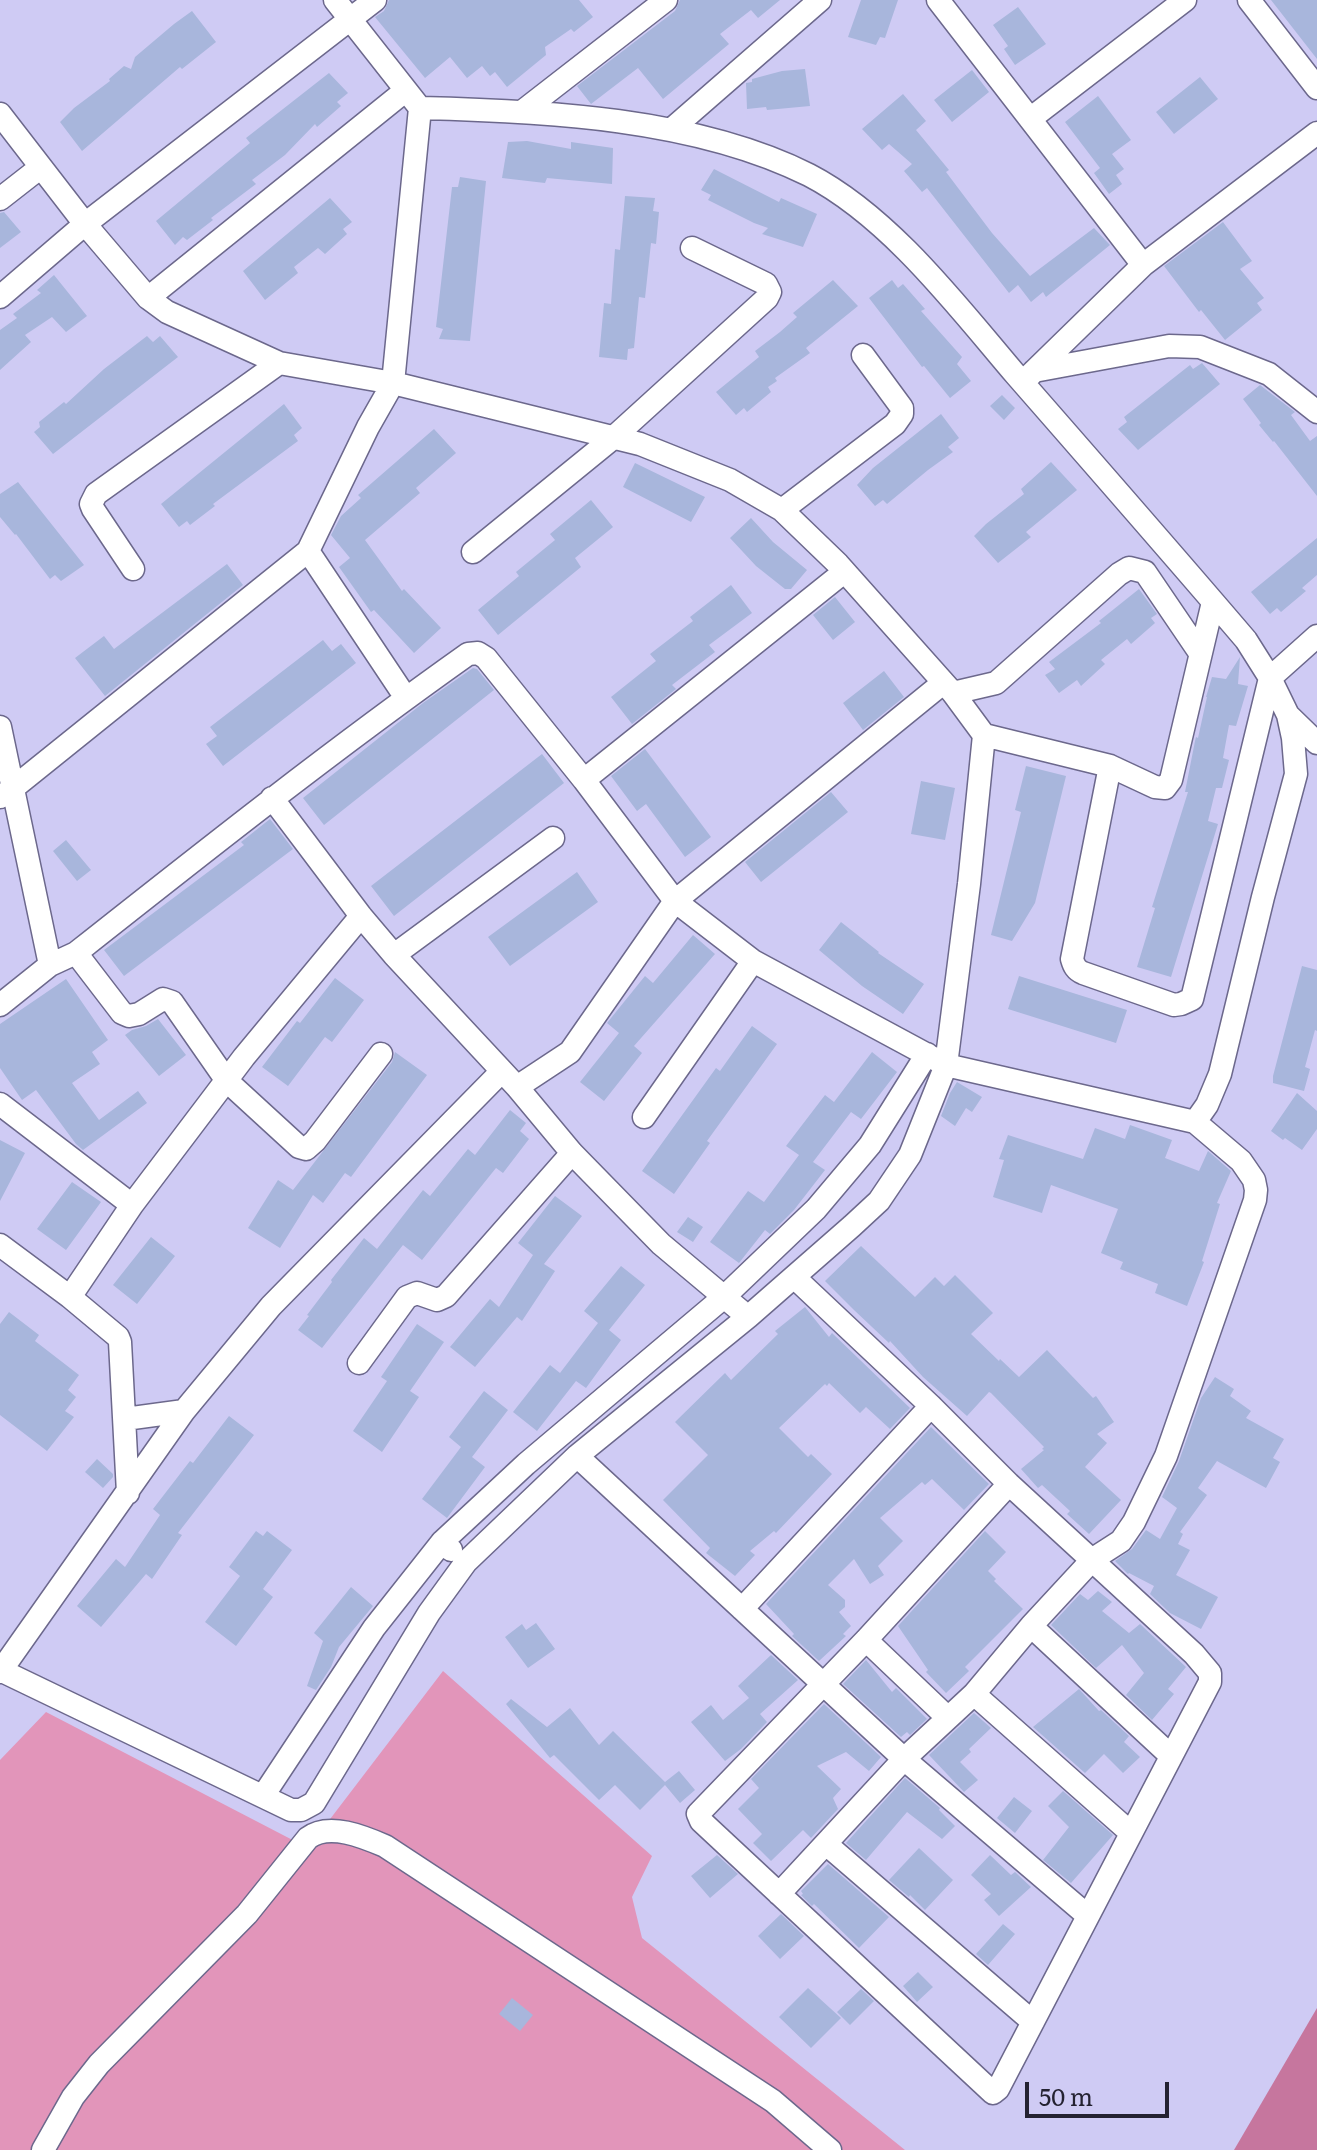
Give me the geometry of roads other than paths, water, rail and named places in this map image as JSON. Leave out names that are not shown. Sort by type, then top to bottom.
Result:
[{"type":"street","points":[[6,793],[308,551],[368,427],[393,383],[413,99],[335,0]]},
{"type":"street","points":[[0,297],[85,224],[375,0]]},
{"type":"street","points":[[523,111],[666,0]]},
{"type":"street","points":[[672,129],[820,0]]},
{"type":"street","points":[[938,0],[1143,265]]},
{"type":"street","points":[[1030,119],[1185,0]]},
{"type":"street","points":[[1249,0],[1317,88]]},
{"type":"street","points":[[148,298],[413,99],[672,129],[758,153],[810,176],[853,203],[926,271],[1029,377],[1246,640],[1288,715],[1296,774],[1220,1074],[1207,1105],[1195,1122]]},
{"type":"street","points":[[0,114],[85,224],[148,298],[167,312],[279,363],[393,383],[640,444],[730,480],[782,510],[844,572],[948,688],[980,729],[1110,766],[1155,787],[1165,788],[1171,780],[1213,602]]},
{"type":"street","points":[[1029,377],[1143,265],[1317,133]]},
{"type":"street","points":[[0,199],[41,167]]},
{"type":"street","points":[[473,552],[613,438],[767,298],[770,292],[766,284],[692,248]]},
{"type":"street","points":[[1029,377],[1169,346],[1200,347],[1269,374],[1317,412]]},
{"type":"street","points":[[782,510],[895,424],[902,414],[902,408],[863,355]]},
{"type":"street","points":[[133,569],[93,509],[91,504],[96,494],[279,363]]},
{"type":"street","points":[[308,551],[406,698]]},
{"type":"street","points":[[996,683],[948,688],[675,901],[570,1052],[509,1079],[271,1306],[184,1411],[1,1671],[291,1810],[301,1810],[314,1803],[429,1613],[466,1562],[577,1456],[748,1317],[879,1201],[910,1155],[937,1060],[971,870],[980,729],[996,683],[1129,568],[1145,572],[1200,653]]},
{"type":"street","points":[[584,780],[844,572]]},
{"type":"street","points":[[1110,766],[1073,964],[1083,973],[1174,1005],[1185,1003],[1192,999],[1270,678],[1317,636]]},
{"type":"street","points":[[0,1005],[50,965],[76,953],[272,798],[406,698],[468,654],[478,653],[486,658],[584,780],[675,901],[753,961],[937,1060],[1195,1122],[1241,1161],[1254,1180],[1255,1200],[1166,1456],[1134,1522],[1121,1541],[1093,1559],[974,1694],[904,1759],[779,1894]]},
{"type":"street","points":[[1288,715],[1317,743]]},
{"type":"street","points":[[0,727],[6,793],[50,965]]},
{"type":"street","points":[[272,798],[361,916],[572,1153],[661,1244],[748,1317]]},
{"type":"street","points":[[394,955],[553,838]]},
{"type":"street","points":[[70,1297],[132,1205],[227,1081],[361,916]]},
{"type":"street","points":[[76,953],[122,1013],[129,1016],[139,1014],[163,999],[172,1002],[227,1081],[299,1147],[306,1149],[315,1141],[381,1054]]},
{"type":"street","points":[[644,1117],[753,961]]},
{"type":"street","points":[[263,1796],[374,1628],[442,1542],[526,1464],[724,1297],[816,1209],[937,1060]]},
{"type":"street","points":[[0,1104],[132,1205]]},
{"type":"street","points":[[359,1363],[407,1297],[417,1293],[437,1300],[446,1296],[572,1153]]},
{"type":"street","points":[[0,1245],[118,1337],[128,1493]]},
{"type":"street","points":[[794,1277],[1009,1484],[1194,1654],[1210,1673],[1210,1682],[997,2091],[993,2093],[701,1821],[698,1814],[866,1640],[1009,1484]]},
{"type":"street","points":[[742,1609],[931,1406]]},
{"type":"street","points":[[125,1419],[184,1411]]},
{"type":"street","points":[[577,1456],[904,1759],[1088,1916]]},
{"type":"street","points":[[442,1542],[466,1562]]},
{"type":"street","points":[[1031,1626],[1171,1756]]},
{"type":"street","points":[[866,1640],[948,1718]]},
{"type":"street","points":[[974,1694],[1131,1833]]},
{"type":"street","points":[[43,2150],[73,2097],[99,2064],[247,1914],[316,1832],[350,1833],[385,1846],[773,2101],[830,2150]]},
{"type":"street","points":[[826,1844],[1033,2022]]}]
